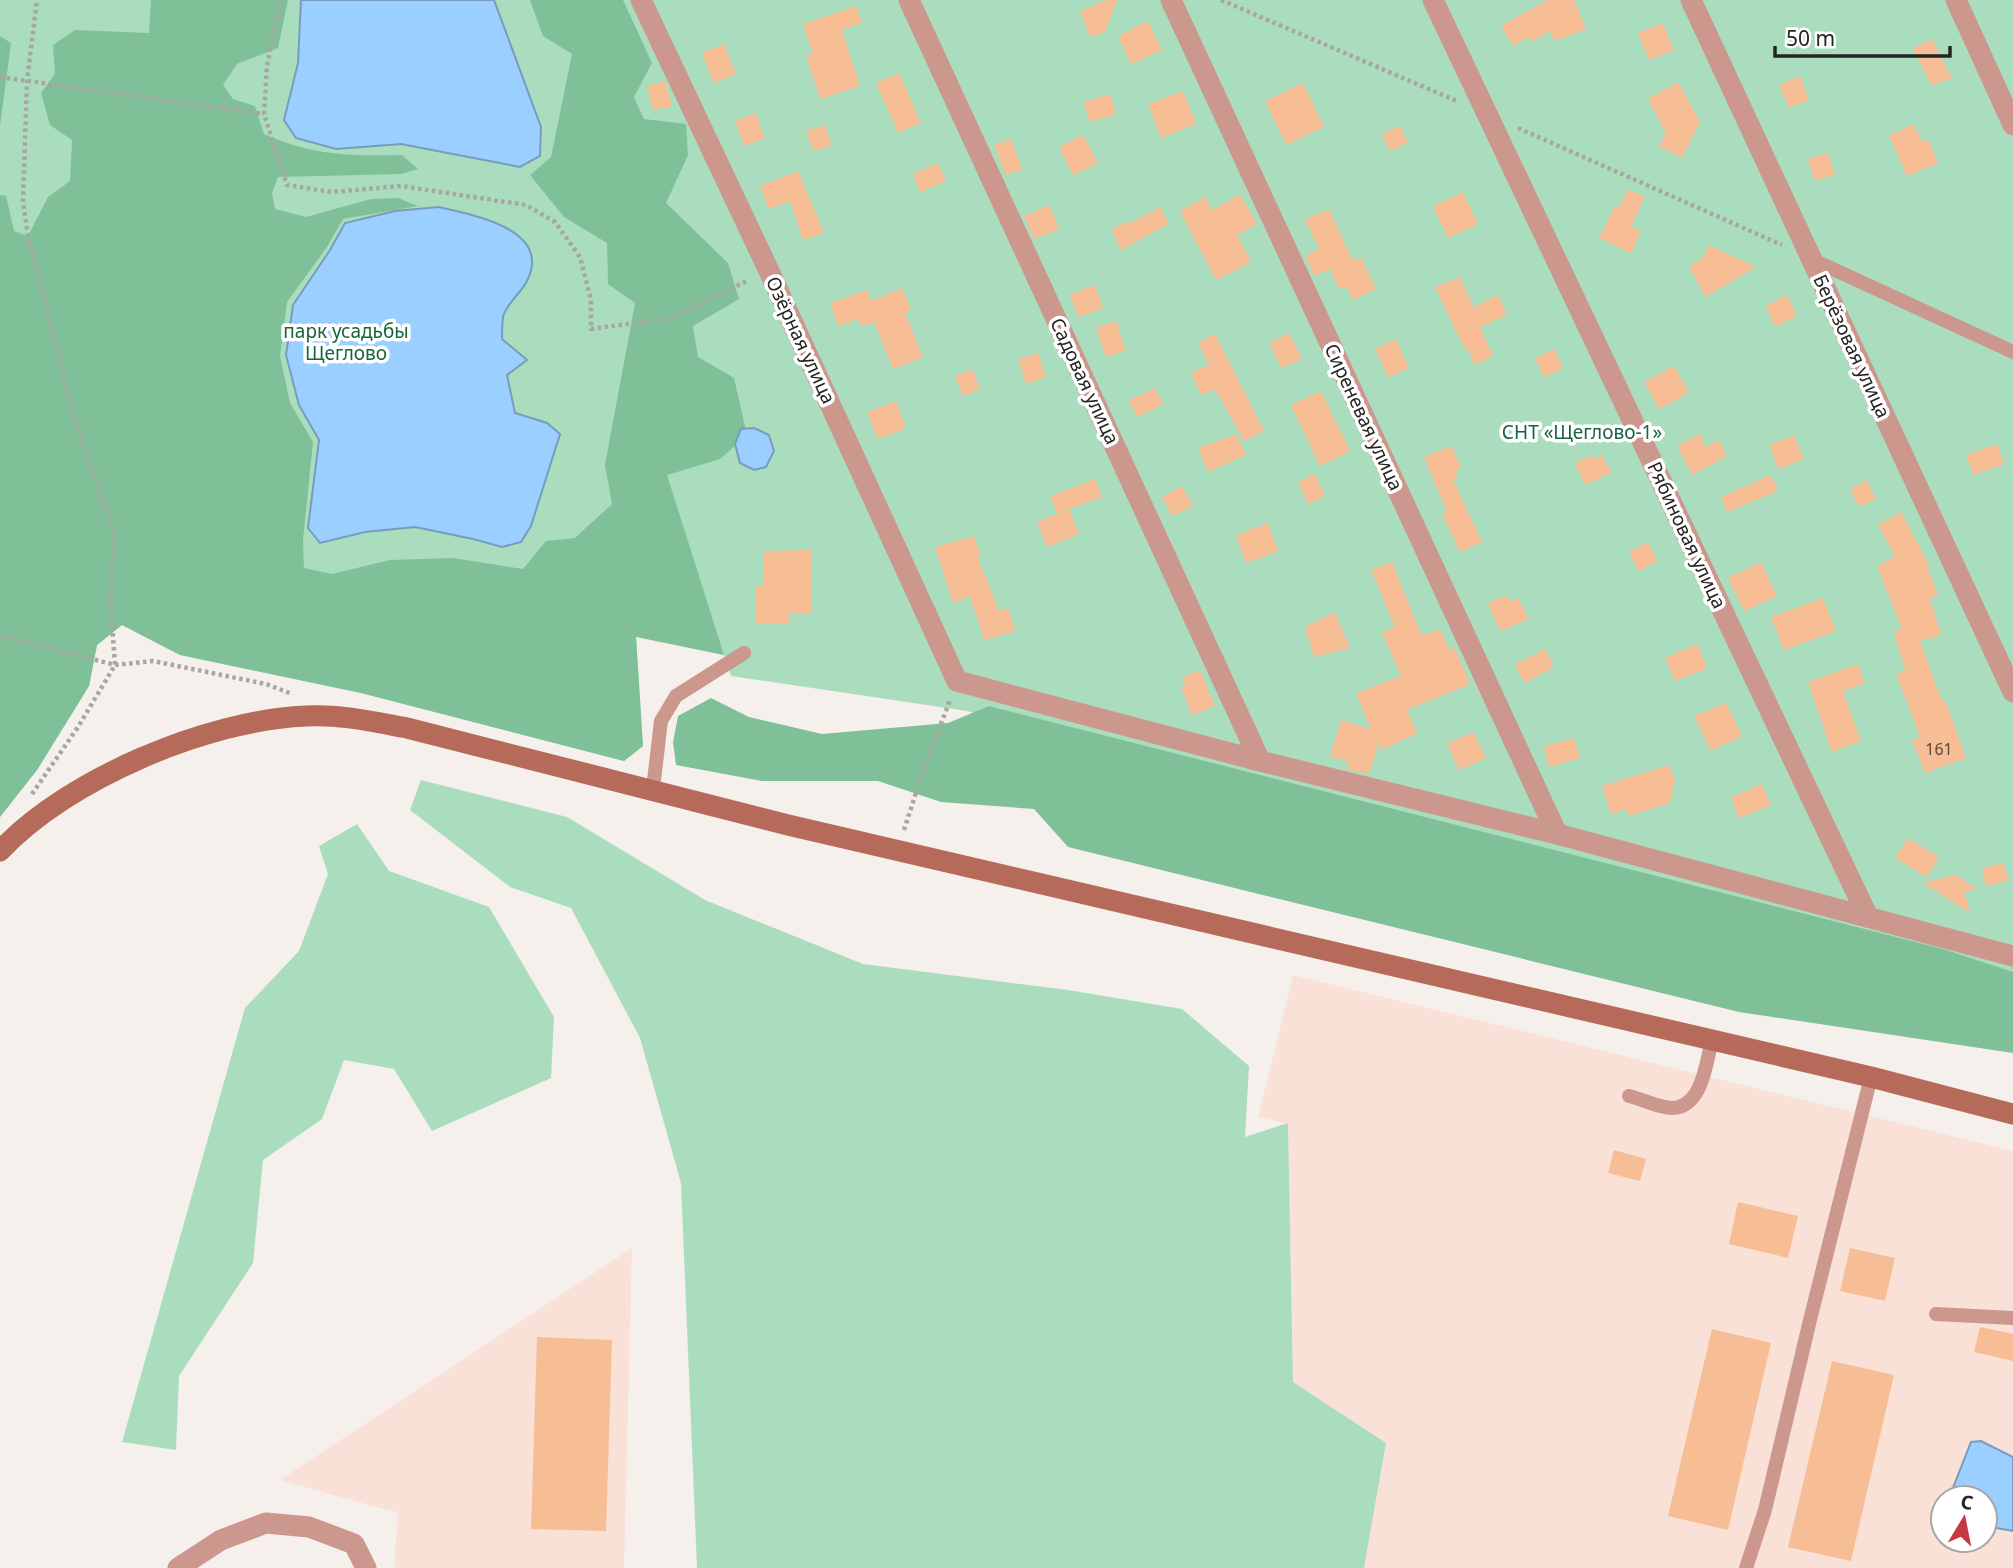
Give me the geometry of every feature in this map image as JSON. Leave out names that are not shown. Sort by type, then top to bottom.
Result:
[{"type":"main road","points":[[0,851],[42,813],[80,789],[171,747],[234,727],[279,718],[349,718],[407,728],[788,825],[1871,1077],[2013,1114]]},
{"type":"street","name":"Озёрная улица","points":[[641,0],[957,681]]},
{"type":"street","name":"Садовая улица","points":[[909,0],[1260,761]]},
{"type":"street","name":"Сиреневая улица","points":[[1171,0],[1557,834]]},
{"type":"street","name":"Рябиновая улица","points":[[1433,0],[1868,917]]},
{"type":"street","name":"Берёзовая улица","points":[[1691,0],[2013,692]]},
{"type":"street","points":[[1956,0],[2013,125]]},
{"type":"street","points":[[957,681],[1260,761],[1557,834],[2013,956]]},
{"type":"street","points":[[178,1568],[221,1540],[266,1523],[309,1527],[354,1544],[366,1568]]},
{"type":"lane","points":[[1811,259],[2013,352]]},
{"type":"lane","points":[[653,789],[661,721],[676,696],[744,653]]},
{"type":"lane","points":[[1629,1096],[1672,1108],[1686,1104],[1698,1092],[1712,1040]]},
{"type":"lane","points":[[1746,1568],[1765,1510],[1871,1077]]},
{"type":"lane","points":[[1936,1314],[2013,1318]]},
{"type":"path","points":[[31,795],[78,727],[115,665],[110,595],[115,535],[77,427],[29,236],[23,202],[27,81],[37,0]]},
{"type":"path","points":[[280,0],[267,66],[264,114],[287,185],[332,192],[401,186],[526,205],[555,222],[580,257],[591,300],[591,329],[670,318],[769,271]]},
{"type":"path","points":[[1221,0],[1487,114],[1811,259]]},
{"type":"path","points":[[0,77],[264,114]]},
{"type":"path","points":[[0,635],[115,665],[153,661],[266,684],[302,698]]},
{"type":"path","points":[[898,851],[923,771],[957,681]]},
{"type":"shaded area","points":[[1293,975],[2013,1151],[2013,1568],[1364,1568],[1386,1444],[1293,1382],[1288,1124],[1258,1117]]},
{"type":"shaded area","points":[[632,1248],[624,1568],[394,1568],[398,1513],[280,1480]]},
{"type":"green space","name":"СНТ «Щеглово-1»","points":[[0,0],[2013,0],[2013,999],[967,711],[731,676],[724,655],[636,636],[643,746],[624,761],[361,693],[180,655],[122,625],[97,645],[89,686],[37,770],[0,817]]},
{"type":"green space","name":"парк усадьбы Щеглово","points":[[151,0],[288,0],[278,48],[237,64],[223,85],[233,99],[255,106],[264,134],[282,141],[332,153],[402,155],[418,169],[401,174],[278,177],[272,193],[275,209],[306,217],[371,199],[398,198],[418,206],[343,219],[327,247],[287,302],[280,356],[290,403],[313,442],[303,540],[304,568],[332,574],[390,560],[453,558],[523,569],[546,541],[575,538],[612,504],[605,465],[635,303],[608,284],[607,243],[564,217],[530,175],[551,157],[572,54],[543,36],[530,0],[623,0],[652,63],[634,97],[644,119],[686,124],[688,155],[666,203],[728,263],[739,299],[693,326],[698,357],[734,378],[747,435],[720,459],[667,475],[724,655],[636,637],[643,746],[624,761],[361,693],[180,655],[122,625],[97,645],[89,686],[37,770],[0,817],[0,195],[6,196],[14,231],[28,236],[48,197],[70,181],[72,140],[50,125],[41,93],[55,74],[53,45],[75,30],[149,33]]},
{"type":"green space","points":[[0,36],[11,43],[0,126]]},
{"type":"green space","points":[[711,698],[749,717],[822,734],[948,723],[989,706],[1943,949],[2013,972],[2013,1053],[1739,1012],[1068,847],[1034,809],[941,802],[878,781],[762,781],[676,765],[673,742],[678,716]]},
{"type":"green space","points":[[421,780],[567,817],[705,900],[863,964],[1068,990],[1182,1009],[1249,1066],[1245,1137],[1288,1123],[1293,1382],[1386,1443],[1364,1568],[697,1568],[681,1183],[640,1038],[571,908],[510,887],[410,810]]},
{"type":"green space","points":[[357,824],[389,871],[489,907],[554,1017],[551,1078],[432,1131],[394,1069],[344,1060],[322,1119],[263,1160],[253,1263],[179,1376],[176,1450],[122,1442],[245,1008],[299,951],[328,874],[319,846]]},
{"type":"water","points":[[301,0],[494,0],[541,127],[540,156],[520,167],[401,144],[336,149],[296,138],[284,120],[298,63]]},
{"type":"water","points":[[439,207],[489,220],[520,237],[529,249],[532,263],[527,281],[505,312],[502,331],[502,339],[527,360],[507,375],[515,413],[547,423],[560,434],[531,526],[521,542],[502,547],[415,527],[365,532],[320,543],[308,528],[319,440],[299,405],[286,355],[293,305],[345,223],[395,211]]},
{"type":"water","points":[[754,428],[769,435],[774,451],[766,467],[754,470],[740,463],[735,444],[741,429]]},
{"type":"water","points":[[1981,1441],[2013,1457],[2013,1531],[1999,1528],[1999,1484],[1954,1484],[1971,1442]]},
{"type":"building","points":[[1106,0],[1117,0],[1105,32],[1090,37],[1080,11]]},
{"type":"building","points":[[1547,0],[1574,0],[1586,29],[1555,41],[1550,31],[1531,42],[1528,37],[1513,46],[1501,26]]},
{"type":"building","points":[[856,6],[862,23],[842,30],[860,86],[820,99],[806,55],[813,53],[803,24]]},
{"type":"building","points":[[1148,21],[1162,50],[1131,64],[1118,36]]},
{"type":"building","points":[[1663,23],[1674,50],[1649,60],[1638,33]]},
{"type":"building","points":[[1932,39],[1952,79],[1931,85],[1913,48]]},
{"type":"building","points":[[724,44],[736,74],[714,83],[702,53]]},
{"type":"building","points":[[899,73],[921,123],[898,133],[876,83]]},
{"type":"building","points":[[1800,76],[1809,100],[1789,108],[1779,85]]},
{"type":"building","points":[[665,81],[672,106],[653,110],[647,86]]},
{"type":"building","points":[[1678,82],[1700,122],[1682,158],[1659,146],[1666,133],[1648,99]]},
{"type":"building","points":[[1303,83],[1324,127],[1286,145],[1265,101]]},
{"type":"building","points":[[1183,91],[1196,124],[1161,138],[1148,104]]},
{"type":"building","points":[[1110,94],[1116,114],[1090,122],[1083,102]]},
{"type":"building","points":[[756,113],[765,138],[744,146],[735,121]]},
{"type":"building","points":[[1914,124],[1922,142],[1928,139],[1938,163],[1907,176],[1889,135]]},
{"type":"building","points":[[824,125],[832,145],[814,151],[806,131]]},
{"type":"building","points":[[1400,126],[1408,143],[1390,151],[1382,134]]},
{"type":"building","points":[[1083,135],[1098,163],[1073,175],[1059,147]]},
{"type":"building","points":[[1011,139],[1022,169],[1006,175],[994,145]]},
{"type":"building","points":[[1828,153],[1835,175],[1814,180],[1808,159]]},
{"type":"building","points":[[938,163],[946,181],[920,192],[913,174]]},
{"type":"building","points":[[798,171],[824,233],[803,240],[790,201],[769,209],[760,186]]},
{"type":"building","points":[[1628,189],[1645,197],[1631,226],[1641,231],[1631,253],[1599,238],[1615,205],[1619,207]]},
{"type":"building","points":[[1463,192],[1478,224],[1448,238],[1433,206]]},
{"type":"building","points":[[1240,194],[1257,224],[1237,235],[1251,262],[1216,280],[1180,211],[1205,197],[1212,210]]},
{"type":"building","points":[[1049,205],[1059,229],[1034,239],[1024,216]]},
{"type":"building","points":[[1160,207],[1169,224],[1120,250],[1112,229]]},
{"type":"building","points":[[1329,209],[1353,261],[1361,257],[1376,289],[1353,300],[1346,286],[1339,289],[1330,269],[1314,276],[1305,256],[1319,249],[1305,219]]},
{"type":"building","points":[[1709,245],[1756,267],[1705,297],[1689,266],[1702,259]]},
{"type":"building","points":[[1460,277],[1473,307],[1498,295],[1507,315],[1480,327],[1493,356],[1475,365],[1435,287]]},
{"type":"building","points":[[1095,285],[1103,308],[1078,317],[1070,294]]},
{"type":"building","points":[[902,288],[911,310],[905,312],[923,357],[893,369],[874,322],[861,326],[859,319],[838,326],[830,303],[867,290],[871,301]]},
{"type":"building","points":[[1787,295],[1797,316],[1775,327],[1766,306]]},
{"type":"building","points":[[1116,321],[1126,350],[1106,357],[1096,328]]},
{"type":"building","points":[[1289,333],[1302,359],[1281,368],[1269,343]]},
{"type":"building","points":[[1215,334],[1264,431],[1244,441],[1215,389],[1201,395],[1191,373],[1209,365],[1198,343]]},
{"type":"building","points":[[1396,339],[1409,368],[1388,377],[1375,349]]},
{"type":"building","points":[[1554,349],[1563,368],[1544,377],[1535,358]]},
{"type":"building","points":[[1038,353],[1046,377],[1026,384],[1018,359]]},
{"type":"building","points":[[1674,366],[1689,393],[1659,409],[1644,382]]},
{"type":"building","points":[[972,369],[980,389],[963,396],[955,376]]},
{"type":"building","points":[[1155,388],[1163,404],[1137,417],[1129,400]]},
{"type":"building","points":[[1321,391],[1350,451],[1320,466],[1291,405]]},
{"type":"building","points":[[896,401],[906,428],[878,439],[867,412]]},
{"type":"building","points":[[1236,434],[1246,455],[1208,472],[1198,448]]},
{"type":"building","points":[[1699,434],[1706,447],[1719,440],[1727,456],[1692,475],[1677,446]]},
{"type":"building","points":[[1794,435],[1804,459],[1779,469],[1769,445]]},
{"type":"building","points":[[1997,444],[2004,464],[1973,475],[1966,455]]},
{"type":"building","points":[[1452,446],[1461,468],[1455,471],[1458,478],[1453,480],[1482,542],[1460,552],[1442,514],[1447,512],[1424,457]]},
{"type":"building","points":[[1592,455],[1594,459],[1602,455],[1611,473],[1585,485],[1575,463]]},
{"type":"building","points":[[1315,474],[1325,496],[1308,504],[1298,482]]},
{"type":"building","points":[[1771,475],[1778,491],[1727,512],[1721,497]]},
{"type":"building","points":[[1095,479],[1102,497],[1057,513],[1050,496]]},
{"type":"building","points":[[1867,480],[1876,499],[1859,507],[1850,489]]},
{"type":"building","points":[[1182,486],[1193,506],[1172,516],[1162,497]]},
{"type":"building","points":[[1069,509],[1079,534],[1047,547],[1037,522]]},
{"type":"building","points":[[1901,512],[1929,565],[1927,566],[1938,595],[1930,598],[1941,635],[1920,641],[1966,758],[1925,773],[1912,740],[1920,737],[1896,674],[1905,671],[1894,631],[1902,629],[1877,566],[1895,556],[1878,525]]},
{"type":"building","points":[[1268,523],[1278,551],[1246,563],[1236,535]]},
{"type":"building","points":[[974,536],[981,557],[978,558],[999,611],[1008,608],[1015,631],[984,640],[970,596],[953,603],[935,547]]},
{"type":"building","points":[[1648,542],[1658,561],[1638,571],[1629,552]]},
{"type":"building","points":[[811,550],[811,613],[790,613],[790,624],[755,624],[755,586],[764,586],[764,551]]},
{"type":"building","points":[[1392,562],[1422,636],[1440,629],[1449,650],[1455,648],[1470,684],[1407,710],[1417,733],[1382,750],[1379,742],[1369,774],[1346,769],[1349,762],[1330,756],[1341,720],[1371,729],[1356,693],[1401,676],[1382,632],[1395,627],[1371,570]]},
{"type":"building","points":[[1761,562],[1777,596],[1744,611],[1728,578]]},
{"type":"building","points":[[1507,595],[1510,601],[1518,598],[1529,619],[1500,631],[1488,603]]},
{"type":"building","points":[[1823,598],[1836,631],[1784,650],[1771,617]]},
{"type":"building","points":[[1335,612],[1350,648],[1314,657],[1305,627]]},
{"type":"building","points":[[1697,644],[1707,668],[1675,681],[1665,658]]},
{"type":"building","points":[[1545,649],[1554,667],[1524,683],[1515,664]]},
{"type":"building","points":[[1858,664],[1865,683],[1843,691],[1861,741],[1832,752],[1808,682]]},
{"type":"building","points":[[1200,670],[1215,706],[1192,715],[1181,687],[1186,685],[1182,678]]},
{"type":"building","points":[[1726,703],[1742,736],[1711,751],[1694,716]]},
{"type":"building","points":[[1473,732],[1486,758],[1459,770],[1447,744]]},
{"type":"building","points":[[1574,738],[1580,758],[1549,767],[1544,746]]},
{"type":"building","points":[[1669,765],[1675,780],[1670,803],[1629,816],[1627,809],[1611,814],[1602,786]]},
{"type":"building","points":[[1762,784],[1771,805],[1739,818],[1731,797]]},
{"type":"building","points":[[1908,838],[1939,857],[1927,877],[1895,858]]},
{"type":"building","points":[[2003,863],[2009,880],[1986,886],[1982,868]]},
{"type":"building","points":[[1956,875],[1977,889],[1964,892],[1970,913],[1923,883]]},
{"type":"building","points":[[1614,1150],[1646,1159],[1640,1181],[1608,1173]]},
{"type":"building","points":[[1738,1202],[1798,1216],[1788,1258],[1729,1244]]},
{"type":"building","points":[[1850,1248],[1895,1258],[1885,1301],[1840,1291]]},
{"type":"building","points":[[1980,1327],[2013,1334],[2013,1361],[1974,1352]]},
{"type":"building","points":[[1712,1329],[1771,1343],[1728,1530],[1668,1516]]},
{"type":"building","points":[[537,1337],[612,1340],[606,1531],[531,1529]]},
{"type":"building","points":[[1832,1361],[1894,1375],[1851,1561],[1788,1547]]}]
